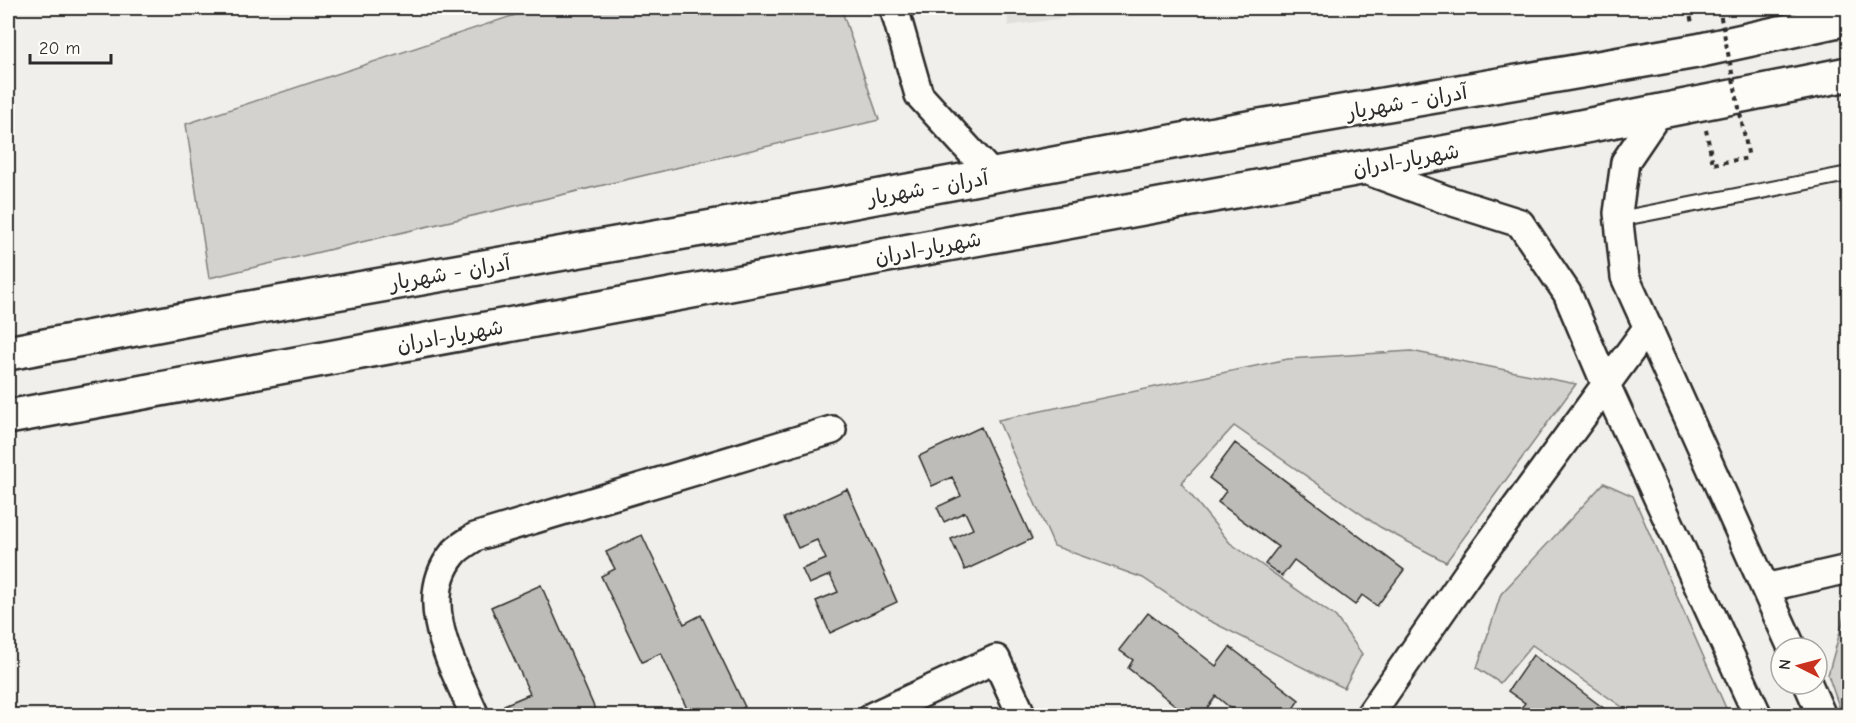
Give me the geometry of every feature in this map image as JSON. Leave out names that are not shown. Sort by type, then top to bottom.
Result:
[{"type":"main road","name":"آدران - شهریار","points":[[8,353],[204,316],[741,222],[1231,131],[1697,51],[1848,18]]},
{"type":"main road","name":"شهریار-ادران","points":[[8,417],[1360,168],[1848,74]]},
{"type":"street","points":[[894,8],[919,95],[993,176]]},
{"type":"street","points":[[1659,112],[1625,162],[1619,219],[1625,277],[1787,636]]},
{"type":"street","points":[[1360,168],[1447,200],[1520,223],[1567,293],[1606,385],[1758,716]]},
{"type":"street","points":[[1369,716],[1468,573],[1648,327]]},
{"type":"street","points":[[475,716],[441,635],[436,608],[439,577],[453,553],[475,537],[832,430]]},
{"type":"street","points":[[1765,588],[1848,569]]},
{"type":"street","points":[[873,716],[996,658],[1022,716]]},
{"type":"street","points":[[1813,696],[1821,716]]},
{"type":"lane","points":[[1619,219],[1848,174]]},
{"type":"path","points":[[1713,164],[1749,158],[1719,8]]},
{"type":"shaded area","points":[[536,8],[841,8],[879,120],[209,278],[186,124]]},
{"type":"shaded area","points":[[1007,8],[1134,8],[1008,26]]},
{"type":"shaded area","points":[[1411,351],[1576,384],[1446,562],[1380,527],[1234,426],[1181,483],[1230,543],[1336,617],[1362,654],[1344,688],[1200,616],[1143,578],[1054,546],[998,420],[1288,359]]},
{"type":"shaded area","points":[[1604,483],[1633,496],[1729,715],[1634,715],[1532,645],[1500,683],[1477,668],[1501,594]]},
{"type":"shaded area","points":[[1848,603],[1848,715],[1842,715],[1829,678]]},
{"type":"building","points":[[981,427],[1032,539],[965,570],[951,539],[973,529],[965,512],[944,522],[937,507],[961,496],[952,477],[932,486],[919,456]]},
{"type":"building","points":[[1235,443],[1404,570],[1377,606],[1362,595],[1355,605],[1294,560],[1282,576],[1265,564],[1278,547],[1218,502],[1226,491],[1209,478]]},
{"type":"building","points":[[847,489],[897,602],[830,633],[816,601],[838,592],[830,575],[809,584],[802,569],[826,559],[817,540],[798,548],[784,518]]},
{"type":"building","points":[[642,535],[684,624],[701,615],[745,707],[727,716],[704,716],[700,708],[689,713],[661,653],[642,662],[601,576],[615,569],[606,552]]},
{"type":"building","points":[[541,585],[598,716],[508,716],[504,705],[530,694],[491,607]]},
{"type":"building","points":[[1148,613],[1216,666],[1230,647],[1299,700],[1288,716],[1240,716],[1216,696],[1201,716],[1189,716],[1128,668],[1133,660],[1119,650]]},
{"type":"building","points":[[1533,655],[1614,716],[1518,716],[1516,714],[1525,703],[1508,691]]}]
